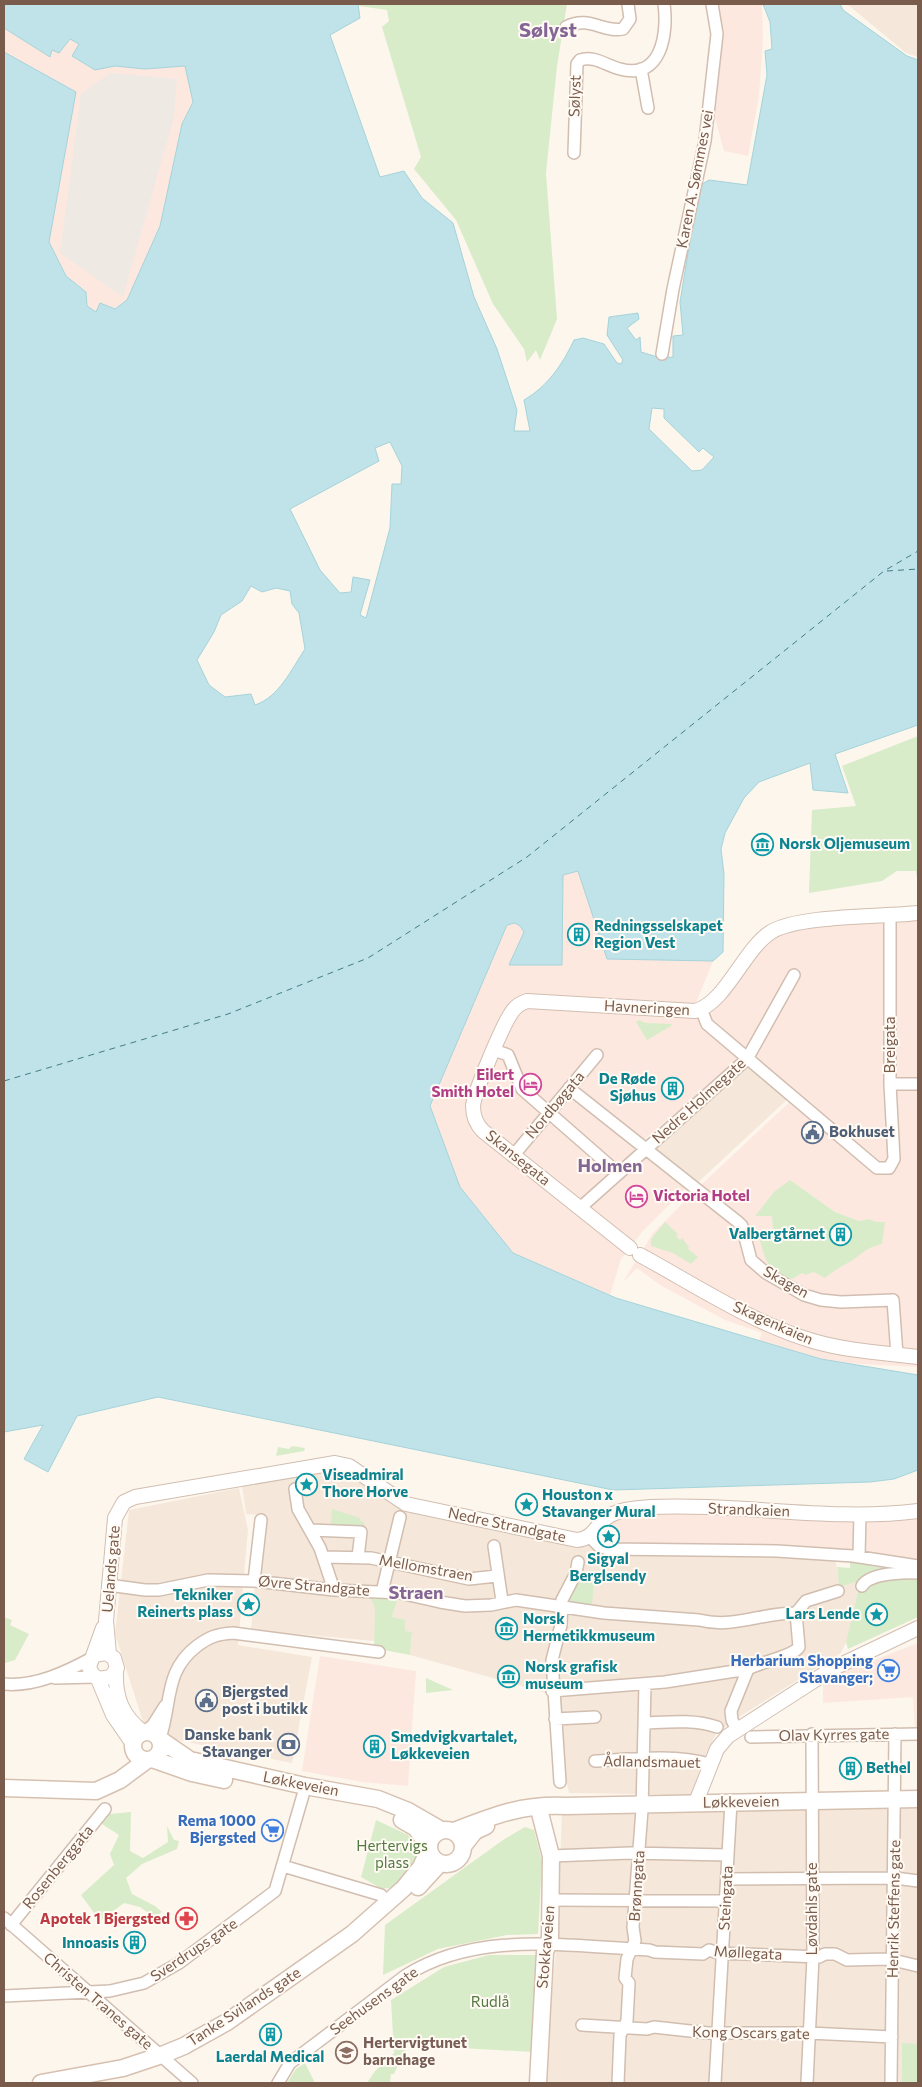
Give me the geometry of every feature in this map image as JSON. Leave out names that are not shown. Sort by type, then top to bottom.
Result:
[{"type":"main road","name":"Løkkeveien","points":[[429,1848],[416,1828],[393,1816],[303,1795],[192,1773],[138,1757],[143,1738],[190,1760],[297,1784],[378,1799],[408,1810],[447,1830],[524,1807],[552,1804],[563,1806],[918,1799]]},
{"type":"main road","points":[[4,1788],[64,1788],[96,1792],[120,1780],[161,1751],[143,1738],[127,1762],[116,1773],[90,1784],[64,1788]]},
{"type":"main road","name":"Løkkeveien","points":[[464,1845],[475,1831],[483,1827],[563,1806]]},
{"type":"main road","name":"Stokkaveien","points":[[538,2083],[545,1952],[548,1945],[551,1856],[540,1813]]},
{"type":"main road","points":[[447,1830],[462,1839],[464,1845],[458,1859],[453,1863],[440,1863],[431,1855],[429,1848],[433,1835],[447,1830]]},
{"type":"main road","name":"Tanke Svilands gate","points":[[41,2083],[123,2068],[162,2056],[226,2022],[352,1934],[404,1888],[421,1867],[429,1848]]},
{"type":"main road","name":"Tanke Svilands gate","points":[[352,1934],[376,1922],[403,1900],[440,1863]]},
{"type":"street","points":[[566,27],[577,22],[606,26],[615,30],[623,29],[630,18],[628,4]]},
{"type":"street","points":[[648,108],[645,82],[641,69],[657,57],[663,47],[666,33],[664,4]]},
{"type":"street","name":"Karen A. Sømmes vei","points":[[662,354],[673,289],[705,140],[717,34],[712,4]]},
{"type":"street","name":"Sølyst","points":[[574,153],[575,71],[580,60],[589,58],[598,60],[627,71],[641,69]]},
{"type":"street","name":"Havneringen","points":[[512,1012],[527,1001],[689,1012],[702,1010],[718,994],[764,938],[787,925],[809,921],[918,913]]},
{"type":"street","name":"Breigata","points":[[747,1059],[875,1167],[885,1170],[890,1167],[894,1158],[890,1084],[890,916]]},
{"type":"street","name":"Nedre Holmegate","points":[[580,1208],[747,1059],[794,974]]},
{"type":"street","points":[[702,1010],[707,1024],[747,1059]]},
{"type":"street","name":"Skansegata","points":[[512,1012],[494,1050],[474,1101],[474,1113],[480,1128],[635,1251]]},
{"type":"street","points":[[494,1050],[508,1055],[522,1089],[618,1173]]},
{"type":"street","name":"Nordbøgata","points":[[513,1156],[597,1055]]},
{"type":"street","points":[[890,1084],[918,1084]]},
{"type":"street","points":[[569,1088],[645,1148]]},
{"type":"street","name":"Skagen","points":[[645,1148],[742,1226],[751,1260],[766,1273],[804,1295],[821,1300],[841,1302],[893,1300],[897,1355]]},
{"type":"street","name":"Skagenkaien","points":[[635,1251],[738,1308],[788,1333],[838,1347],[918,1357]]},
{"type":"street","name":"Nedre Strandgate","points":[[116,1518],[124,1502],[135,1497],[335,1463],[349,1466],[399,1500],[410,1505],[577,1540],[589,1536]]},
{"type":"street","points":[[294,1489],[298,1509],[324,1557],[334,1590]]},
{"type":"street","name":"Strandkaien","points":[[589,1536],[611,1515],[643,1508],[860,1514],[918,1511]]},
{"type":"street","points":[[859,1557],[860,1514]]},
{"type":"street","points":[[382,1592],[400,1517]]},
{"type":"street","name":"Uelands gate","points":[[99,1655],[106,1620],[116,1518]]},
{"type":"street","points":[[254,1581],[261,1520]]},
{"type":"street","points":[[311,1530],[361,1532],[358,1557]]},
{"type":"street","points":[[589,1536],[599,1546],[608,1549],[777,1551],[859,1557],[918,1566]]},
{"type":"street","points":[[494,1546],[502,1601]]},
{"type":"street","name":"Mellomstraen","points":[[324,1557],[358,1557],[469,1579],[497,1576]]},
{"type":"street","points":[[560,1782],[552,1691],[552,1660],[560,1625],[563,1598],[576,1574],[578,1562]]},
{"type":"street","points":[[862,1586],[866,1581],[884,1575],[918,1573]]},
{"type":"street","name":"Øvre Strandgate","points":[[108,1585],[159,1590],[208,1580],[254,1581],[334,1590],[400,1593],[465,1606],[526,1600],[562,1608],[700,1620],[712,1623],[762,1619],[787,1612],[796,1613]]},
{"type":"street","points":[[552,1691],[645,1684],[748,1669],[767,1660],[792,1654],[798,1650],[800,1642],[796,1613],[806,1601],[838,1591]]},
{"type":"street","points":[[696,1802],[719,1745],[737,1730],[832,1669],[918,1628]]},
{"type":"street","points":[[99,1655],[90,1667],[103,1683],[113,1715],[143,1738],[166,1720],[167,1702],[175,1672],[181,1661],[192,1650],[214,1635],[233,1634],[379,1652]]},
{"type":"street","points":[[4,1684],[19,1684],[48,1678],[99,1655],[116,1661],[116,1672],[103,1683],[48,1678]]},
{"type":"street","points":[[737,1730],[732,1720],[731,1711],[748,1669]]},
{"type":"street","name":"Brønngata","points":[[618,2083],[620,2035],[627,2021],[629,1983],[625,1978],[627,1958],[632,1949],[636,1934],[633,1926],[642,1804],[645,1684]]},
{"type":"street","points":[[555,1719],[594,1717]]},
{"type":"street","points":[[644,1722],[682,1722],[707,1724],[717,1727]]},
{"type":"street","name":"Olav Kyrres gate","points":[[750,1737],[812,1734],[918,1734]]},
{"type":"street","name":"Løvdahls gate","points":[[807,2083],[813,1957],[812,1734]]},
{"type":"street","name":"Henrik Steffens gate","points":[[891,2083],[895,1878],[895,1734]]},
{"type":"street","name":"Ådlandsmauet","points":[[594,1761],[644,1759],[696,1760],[710,1764]]},
{"type":"street","name":"Sverdrups gate","points":[[4,1996],[110,1990],[144,1983],[179,1963],[271,1895],[283,1866],[303,1795]]},
{"type":"street","name":"Steingata","points":[[715,2083],[731,1802]]},
{"type":"street","name":"Rosenberggata","points":[[7,1922],[105,1809]]},
{"type":"street","points":[[551,1856],[639,1854],[728,1855]]},
{"type":"street","points":[[283,1866],[381,1895]]},
{"type":"street","points":[[727,1879],[895,1878],[918,1881]]},
{"type":"street","points":[[550,1900],[725,1901]]},
{"type":"street","name":"Christen Tranes gate","points":[[7,1922],[192,2083]]},
{"type":"street","name":"Seehusens gate","points":[[278,2083],[290,2063],[421,1966],[464,1950],[508,1944],[548,1945]]},
{"type":"street","name":"Møllegata","points":[[548,1945],[703,1954],[712,1950],[722,1954],[813,1957],[835,1954],[848,1960],[863,1958],[893,1960],[918,1966]]},
{"type":"street","name":"Kong Oscars gate","points":[[582,2025],[647,2029],[654,2027],[670,2028],[676,2031],[809,2033],[892,2037]]},
{"type":"shaded area","points":[[718,4],[762,4],[763,38],[759,96],[748,156],[724,151],[715,118],[723,30]]},
{"type":"shaded area","points":[[847,4],[918,4],[918,57],[906,53]]},
{"type":"shaded area","points":[[4,28],[50,57],[53,50],[59,53],[70,39],[79,44],[72,56],[95,70],[115,66],[145,69],[185,66],[193,101],[182,124],[160,226],[127,300],[115,309],[96,312],[87,306],[86,291],[66,276],[49,242],[76,92],[4,52]]},
{"type":"shaded area","points":[[111,73],[177,79],[174,117],[123,297],[60,253],[81,93]]},
{"type":"shaded area","points":[[578,871],[607,959],[713,961],[696,1003],[706,1030],[740,1060],[635,1147],[687,1187],[642,1232],[621,1259],[610,1295],[513,1253],[460,1187],[430,1106],[507,925],[515,923],[524,932],[510,965],[562,965],[563,875]]},
{"type":"shaded area","points":[[918,918],[918,1367],[844,1363],[821,1359],[759,1341],[762,1333],[725,1320],[660,1285],[637,1268],[623,1282],[653,1233],[703,1183],[796,1096],[713,1023],[710,1011],[766,943],[785,929]],"holes":[[[790,1180],[835,1212],[859,1221],[869,1219],[877,1222],[868,1248],[844,1265],[821,1274],[814,1272],[806,1275],[802,1273],[792,1279],[775,1272],[759,1237],[773,1234],[772,1215]]]},
{"type":"shaded area","points":[[747,1059],[791,1096],[694,1186],[645,1148]]},
{"type":"shaded area","points":[[335,1463],[396,1499],[573,1539],[835,1555],[839,1586],[856,1582],[858,1592],[848,1638],[841,1653],[739,1717],[716,1734],[703,1760],[691,1795],[569,1793],[559,1744],[561,1697],[410,1655],[412,1632],[405,1631],[392,1617],[398,1598],[375,1608],[375,1641],[251,1630],[261,1515],[246,1514],[241,1479]]},
{"type":"shaded area","points":[[239,1488],[248,1530],[238,1645],[312,1657],[292,1763],[147,1734],[115,1634],[129,1510]]},
{"type":"shaded area","points":[[918,1511],[918,1566],[853,1556],[605,1549],[595,1532],[619,1512]]},
{"type":"shaded area","name":"Herbarium Shopping Stavanger;","points":[[918,1643],[918,1729],[915,1729],[913,1697],[823,1703],[823,1680]]},
{"type":"shaded area","points":[[320,1656],[416,1671],[408,1786],[362,1782],[302,1771]]},
{"type":"shaded area","points":[[918,1803],[918,2083],[544,2083],[557,1938],[562,1814]]},
{"type":"green space","points":[[359,4],[567,4],[557,66],[546,173],[557,319],[540,360],[536,350],[527,362],[524,349],[493,304],[456,220],[414,169],[421,157],[382,27],[389,21],[387,10],[359,6]]},
{"type":"green space","points":[[918,736],[918,886],[916,871],[897,871],[882,881],[809,893],[812,810],[856,806],[842,766]]},
{"type":"green space","points":[[639,1020],[646,1023],[672,1024],[647,1040],[636,1022]]},
{"type":"green space","points":[[790,1180],[835,1212],[859,1221],[869,1219],[885,1222],[882,1244],[865,1251],[825,1278],[814,1272],[806,1275],[802,1273],[792,1279],[777,1273],[765,1258],[759,1237],[773,1234],[772,1216],[755,1216],[774,1192]]},
{"type":"green space","points":[[665,1222],[678,1234],[676,1236],[680,1240],[682,1238],[689,1247],[688,1249],[698,1257],[691,1264],[673,1253],[651,1246],[651,1239]]},
{"type":"green space","points":[[292,1446],[305,1448],[304,1451],[276,1456],[278,1447],[289,1449]]},
{"type":"green space","points":[[332,1509],[360,1518],[360,1521],[364,1522],[365,1530],[327,1526],[331,1524]]},
{"type":"green space","points":[[850,1560],[876,1567],[918,1569],[918,1617],[848,1649],[846,1642],[858,1592],[856,1582],[839,1587],[837,1567],[850,1568]]},
{"type":"green space","points":[[580,1581],[594,1581],[592,1605],[571,1603],[568,1598]]},
{"type":"green space","points":[[369,1595],[398,1598],[392,1617],[405,1620],[405,1631],[412,1632],[410,1655],[374,1648],[375,1608]]},
{"type":"green space","points":[[4,1617],[12,1620],[10,1625],[29,1634],[15,1660],[5,1663]]},
{"type":"green space","points":[[426,1678],[453,1690],[426,1693]]},
{"type":"green space","points":[[131,1812],[130,1851],[143,1858],[168,1842],[167,1826],[174,1840],[179,1841],[177,1849],[142,1864],[126,1878],[132,1894],[155,1906],[162,1912],[154,1917],[140,1907],[124,1903],[100,1921],[81,1895],[114,1865],[110,1854],[119,1835],[102,1824],[110,1814]]},
{"type":"green space","name":"Hertervigs plass","points":[[376,1820],[408,1835],[417,1845],[415,1865],[395,1887],[382,1889],[361,1877]]},
{"type":"green space","points":[[525,1827],[534,1830],[542,1861],[538,1934],[507,1935],[438,1949],[383,1975],[385,1925],[503,1840]]},
{"type":"green space","name":"Rudlå","points":[[489,1955],[541,1955],[533,2052],[408,2045],[394,2074],[391,2074],[390,2083],[367,2083],[375,2071],[394,2053],[391,2000],[444,1967]]},
{"type":"green space","points":[[902,2043],[918,2044],[918,2083],[902,2083]]},
{"type":"green space","points":[[305,2063],[315,2083],[287,2083],[296,2069]]},
{"type":"water","points":[[4,4],[358,4],[360,18],[330,35],[380,177],[404,171],[422,198],[453,223],[474,297],[497,349],[517,410],[514,431],[530,431],[524,400],[540,389],[554,374],[574,340],[583,338],[604,344],[617,363],[621,364],[623,360],[607,335],[609,317],[638,313],[639,319],[627,328],[636,340],[640,337],[641,352],[661,358],[673,357],[673,336],[683,335],[680,302],[699,186],[709,180],[747,185],[767,75],[765,51],[772,49],[770,22],[763,4],[840,4],[843,10],[907,56],[918,60],[918,725],[835,754],[848,793],[813,790],[810,763],[759,782],[744,798],[725,833],[721,849],[724,874],[723,952],[713,961],[607,959],[578,871],[563,875],[562,965],[509,965],[524,932],[515,923],[507,925],[430,1106],[460,1187],[513,1253],[616,1298],[821,1359],[918,1375],[918,1470],[894,1479],[870,1482],[613,1490],[158,1397],[77,1416],[48,1472],[24,1459],[43,1425],[4,1432],[4,52],[76,92],[49,242],[66,276],[86,292],[87,306],[96,312],[100,303],[115,309],[127,300],[160,226],[182,124],[193,102],[185,66],[145,69],[115,66],[95,70],[72,56],[79,44],[70,39],[59,53],[52,50],[50,57],[4,28]],"holes":[[[652,408],[664,409],[664,418],[699,452],[703,448],[714,457],[702,470],[692,471],[649,429]],[[390,442],[402,466],[401,484],[392,484],[390,528],[366,618],[360,615],[370,580],[353,577],[351,592],[340,593],[320,570],[290,509],[379,461],[375,448]],[[251,586],[262,592],[276,588],[290,591],[292,604],[299,613],[305,649],[278,689],[271,696],[255,705],[251,694],[225,697],[209,685],[197,660],[214,632],[221,615],[242,601]]]},
{"type":"ferry route","points":[[4,1081],[228,1014],[368,958],[527,857],[884,571],[918,551]]},
{"type":"ferry route","points":[[887,571],[918,569]]},
{"type":"place","name":"Norsk Oljemuseum","points":[[763,844]]},
{"type":"place","name":"Redningsselskapet Region Vest","points":[[578,935]]},
{"type":"place","name":"Eilert Smith Hotel","points":[[530,1084]]},
{"type":"place","name":"De Røde Sjøhus","points":[[672,1088]]},
{"type":"place","name":"Bokhuset","points":[[813,1132]]},
{"type":"place","name":"Victoria Hotel","points":[[637,1196]]},
{"type":"place","name":"Valbergtårnet","points":[[841,1234]]},
{"type":"place","name":"Viseadmiral Thore Horve","points":[[306,1484]]},
{"type":"place","name":"Houston x Stavanger Mural","points":[[526,1504]]},
{"type":"place","name":"Sigyal Berglsendy","points":[[608,1536]]},
{"type":"place","name":"Tekniker Reinerts plass","points":[[249,1604]]},
{"type":"place","name":"Lars Lende","points":[[876,1614]]},
{"type":"place","name":"Norsk Hermetikkmuseum","points":[[507,1628]]},
{"type":"place","name":"Herbarium Shopping Stavanger;","points":[[889,1670]]},
{"type":"place","name":"Norsk grafisk museum","points":[[509,1676]]},
{"type":"place","name":"Bjergsted post i butikk","points":[[206,1701]]},
{"type":"place","name":"Danske bank Stavanger","points":[[288,1744]]},
{"type":"place","name":"Smedvigkvartalet, Løkkeveien","points":[[375,1746]]},
{"type":"place","name":"Bethel","points":[[850,1768]]},
{"type":"place","name":"Rema 1000 Bjergsted","points":[[272,1830]]},
{"type":"place","name":"Apotek 1 Bjergsted","points":[[186,1919]]},
{"type":"place","name":"Innoasis","points":[[135,1943]]},
{"type":"place","name":"Laerdal Medical","points":[[270,2034]]},
{"type":"place","name":"Hertervigtunet barnehage","points":[[347,2052]]},
{"type":"district","name":"Sølyst","points":[[548,30]]},
{"type":"district","name":"Holmen","points":[[610,1166]]},
{"type":"district","name":"Straen","points":[[416,1593]]}]
